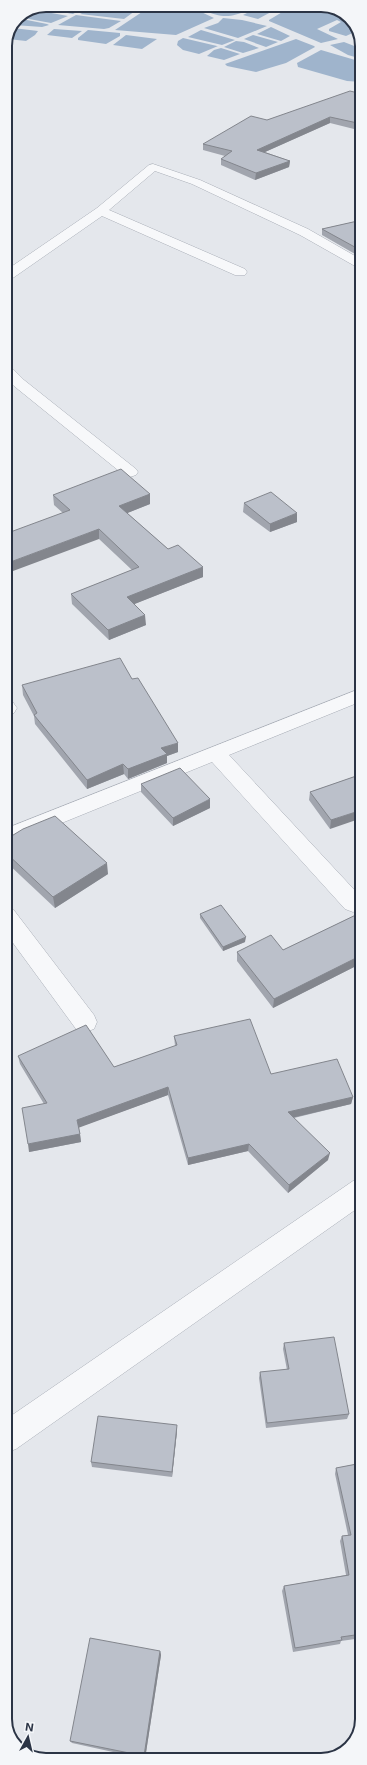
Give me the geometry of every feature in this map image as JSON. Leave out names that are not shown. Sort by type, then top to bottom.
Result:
[{"type":"street","points":[[12,273],[101,211],[154,167],[196,182],[304,232],[355,262]]},
{"type":"street","points":[[101,211],[240,272]]},
{"type":"street","points":[[12,376],[130,472]]},
{"type":"street","points":[[12,835],[355,697]]},
{"type":"street","points":[[215,753],[353,903]]},
{"type":"street","points":[[12,924],[85,1022]]},
{"type":"street","points":[[12,1433],[355,1195]]},
{"type":"water","points":[[46,12],[68,16],[51,23],[26,19],[33,15]]},
{"type":"water","points":[[61,12],[77,12],[73,14]]},
{"type":"water","points":[[84,12],[134,12],[124,19],[80,14]]},
{"type":"water","points":[[142,12],[201,12],[214,18],[176,35],[115,30]]},
{"type":"water","points":[[210,12],[242,12],[231,16],[221,16]]},
{"type":"water","points":[[249,12],[271,12],[258,19],[243,15]]},
{"type":"water","points":[[282,12],[330,13],[345,22],[352,33],[346,36],[329,31],[329,29],[341,22],[337,20],[317,29],[338,39],[321,43],[269,20]]},
{"type":"water","points":[[76,15],[121,21],[109,28],[104,29],[58,25]]},
{"type":"water","points":[[223,18],[242,20],[267,26],[238,38],[204,28],[218,23]]},
{"type":"water","points":[[25,20],[49,25],[42,27],[19,25]]},
{"type":"water","points":[[271,27],[290,36],[281,41],[257,34]]},
{"type":"water","points":[[17,29],[38,31],[35,35],[26,41],[13,40]]},
{"type":"water","points":[[54,29],[82,31],[72,38],[47,35]]},
{"type":"water","points":[[88,30],[120,33],[120,36],[106,44],[78,40],[78,38]]},
{"type":"water","points":[[201,30],[235,40],[222,45],[188,37]]},
{"type":"water","points":[[126,35],[157,39],[142,49],[113,45]]},
{"type":"water","points":[[253,35],[278,42],[266,47],[244,39]]},
{"type":"water","points":[[183,38],[218,46],[199,54],[183,50],[177,45],[178,41]]},
{"type":"water","points":[[296,39],[315,47],[286,63],[256,72],[227,66],[225,64]]},
{"type":"water","points":[[236,41],[244,42],[259,48],[243,53],[224,47]]},
{"type":"water","points":[[344,42],[355,46],[355,57],[348,55],[330,45]]},
{"type":"water","points":[[221,48],[240,54],[224,60],[207,56],[214,50]]},
{"type":"water","points":[[321,50],[355,60],[355,82],[347,81],[298,67],[297,63]]},
{"type":"building","points":[[350,91],[355,92],[355,122],[330,117],[257,150],[290,161],[256,173],[221,159],[232,151],[203,144],[251,116],[267,120]]},
{"type":"building","points":[[355,222],[355,247],[322,229]]},
{"type":"building","points":[[121,469],[150,494],[119,506],[168,549],[178,545],[203,567],[127,597],[145,615],[108,630],[71,594],[139,567],[99,529],[12,561],[12,531],[70,510],[53,495]]},
{"type":"building","points":[[271,492],[297,513],[270,524],[244,503]]},
{"type":"building","points":[[120,658],[132,679],[138,678],[178,743],[161,748],[167,754],[128,769],[123,764],[87,780],[34,715],[37,713],[22,685]]},
{"type":"building","points":[[180,768],[210,799],[173,818],[141,784]]},
{"type":"building","points":[[355,776],[355,812],[331,820],[310,792]]},
{"type":"building","points":[[55,816],[107,863],[53,897],[12,859],[12,836],[23,829]]},
{"type":"building","points":[[221,905],[246,937],[223,947],[200,914]]},
{"type":"building","points":[[355,915],[355,958],[274,999],[237,952],[271,935],[283,950]]},
{"type":"building","points":[[250,1019],[271,1074],[337,1059],[353,1097],[288,1112],[330,1153],[289,1185],[249,1144],[188,1158],[168,1087],[77,1120],[80,1134],[28,1144],[22,1108],[47,1103],[18,1056],[86,1025],[114,1067],[177,1045],[174,1036]]},
{"type":"building","points":[[334,1337],[349,1414],[267,1423],[260,1372],[289,1369],[284,1343]]},
{"type":"building","points":[[98,1416],[177,1425],[172,1472],[91,1462]]},
{"type":"building","points":[[355,1464],[355,1635],[341,1637],[342,1640],[295,1648],[284,1586],[349,1575],[342,1536],[351,1535],[336,1468]]},
{"type":"building","points":[[90,1638],[160,1651],[144,1753],[129,1753],[70,1741]]}]
